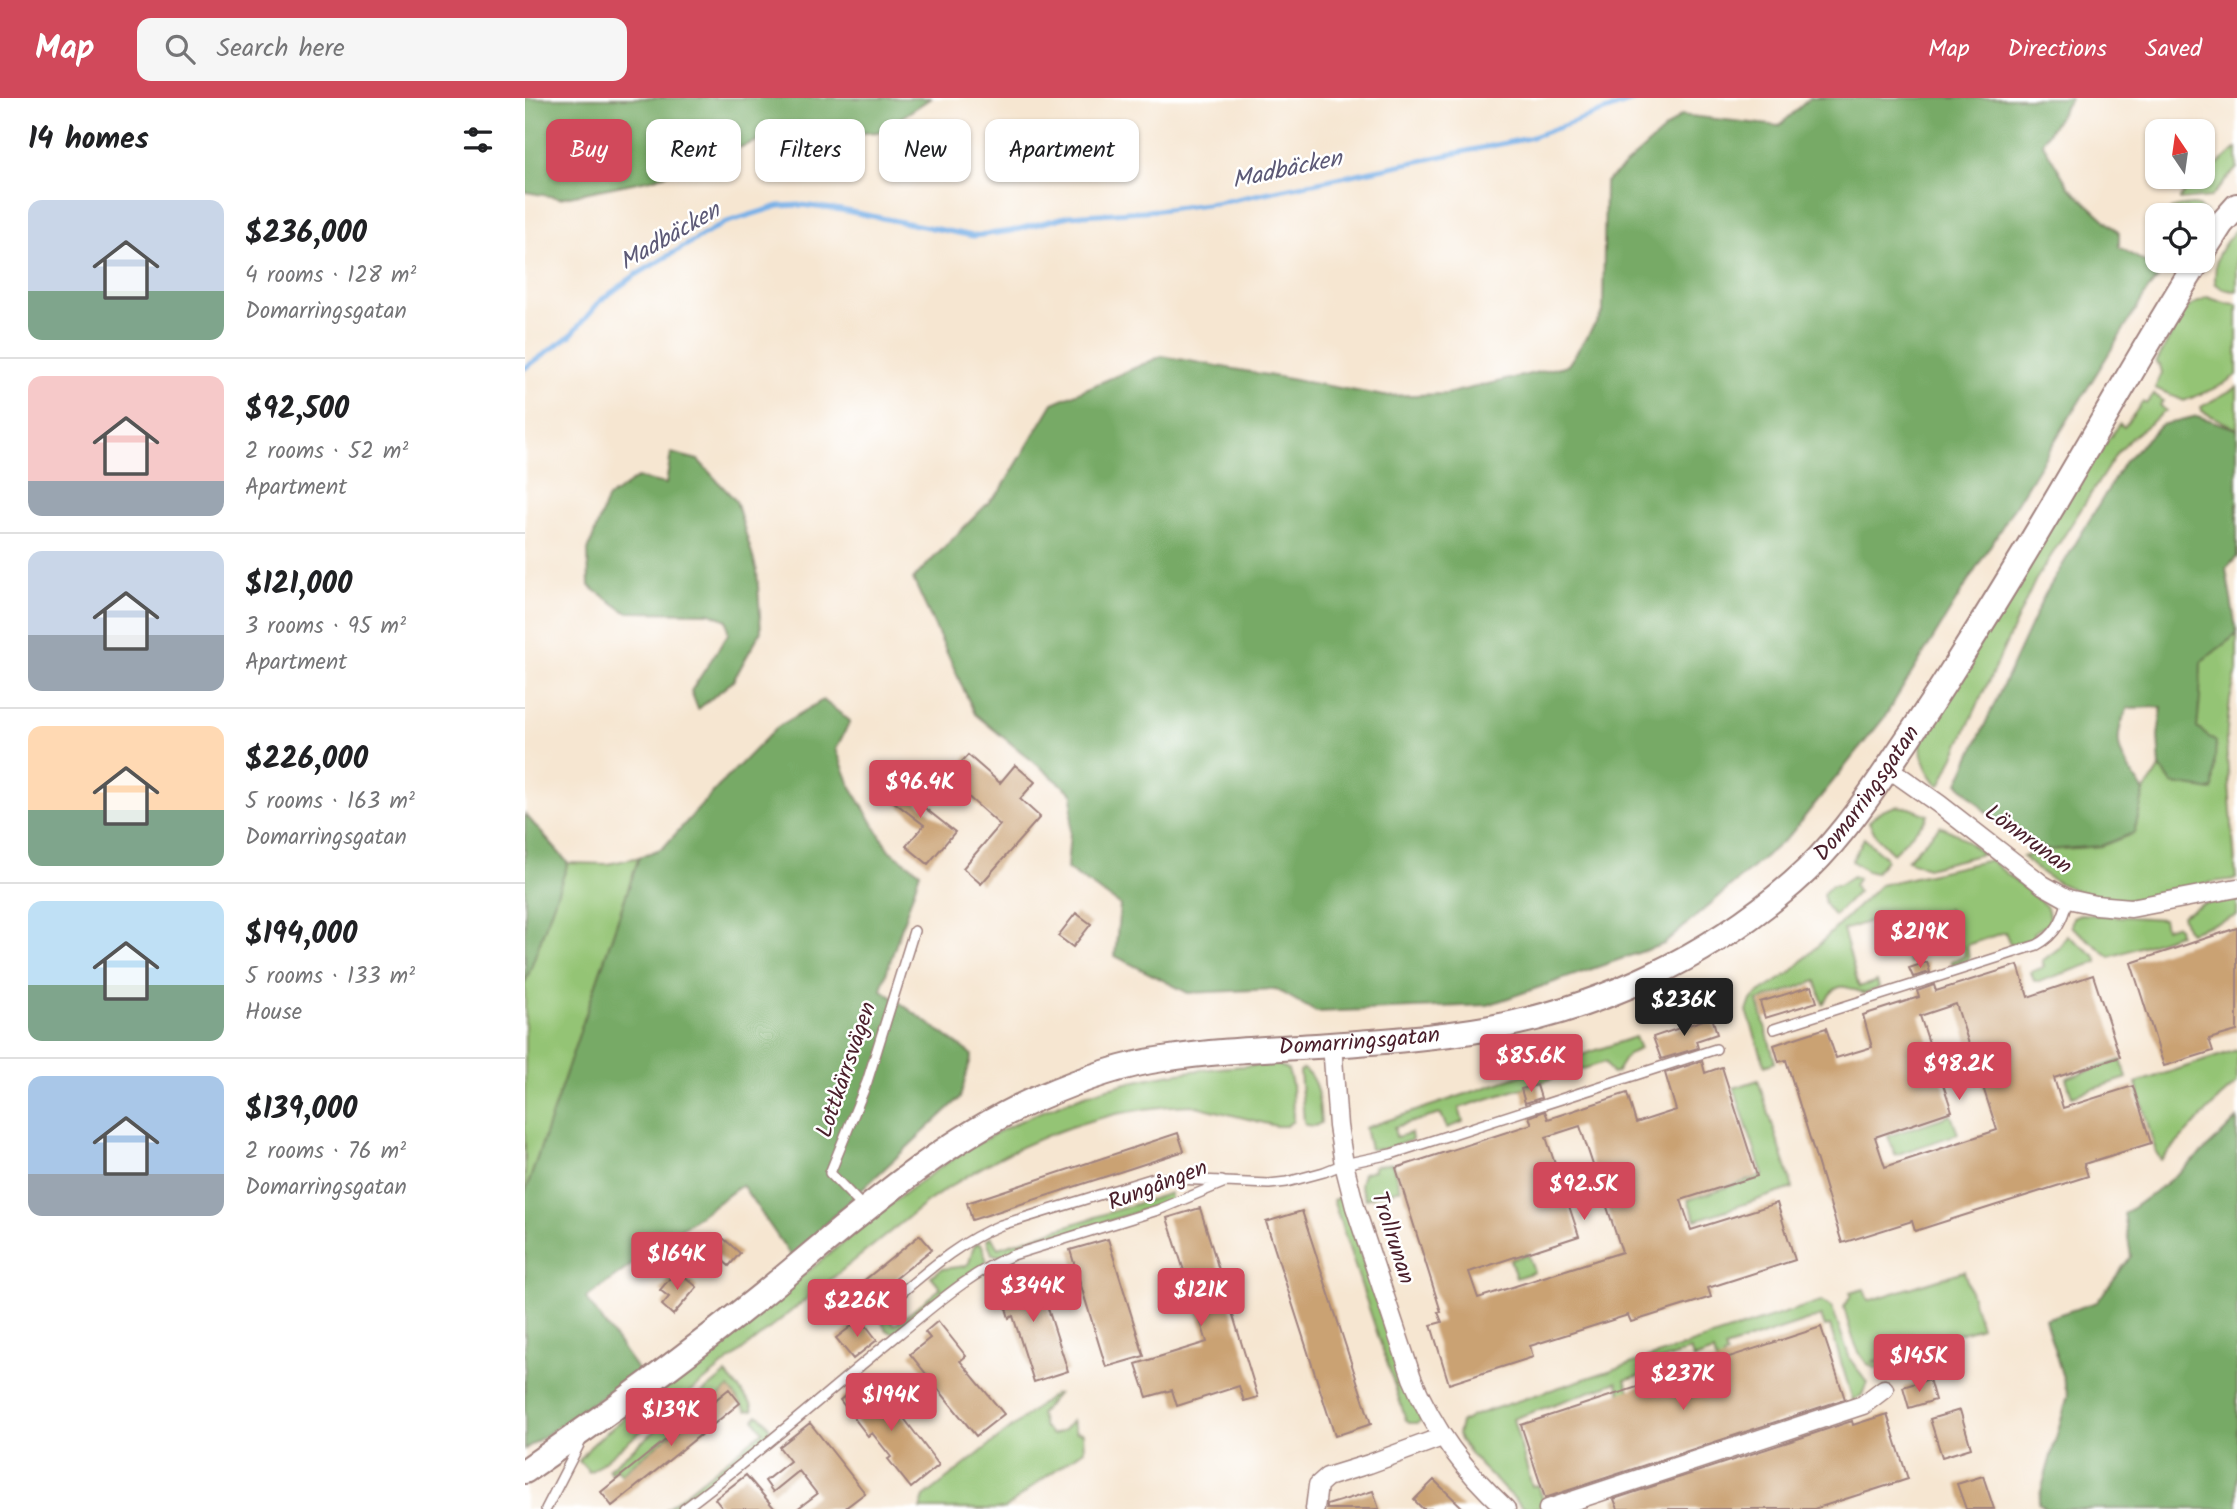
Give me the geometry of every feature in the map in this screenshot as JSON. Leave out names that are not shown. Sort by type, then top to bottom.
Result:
[{"type":"street","points":[[2215,233],[2237,206]]},
{"type":"street","name":"Domarringsgatan","points":[[525,1471],[696,1349],[866,1210],[961,1140],[1038,1098],[1078,1083],[1157,1060],[1207,1053],[1489,1028],[1552,1013],[1630,985],[1707,947],[1793,883],[1833,845],[1871,795],[1964,652],[2190,273]]},
{"type":"street","name":"Lönnrunan","points":[[1888,768],[1940,804],[2043,885],[2068,899],[2131,908],[2237,888]]},
{"type":"street","name":"Trollrunan","points":[[1332,1044],[1343,1164],[1412,1378],[1442,1437],[1461,1462],[1506,1509]]},
{"type":"street","points":[[1548,1509],[1863,1405],[1884,1389]]},
{"type":"street","points":[[1315,1509],[1318,1485],[1327,1477],[1442,1437]]},
{"type":"lane","points":[[1774,1029],[2037,945],[2054,932],[2064,915],[2068,899]]},
{"type":"lane","name":"Lottkärrsvägen","points":[[866,1210],[830,1173],[867,1082],[915,932]]},
{"type":"lane","name":"Rungången","points":[[684,1509],[893,1339],[990,1265],[1013,1255],[1158,1210],[1225,1182],[1287,1182],[1343,1164],[1391,1154],[1716,1049]]},
{"type":"lane","points":[[883,1308],[953,1251],[979,1234],[1001,1225],[1154,1178],[1225,1182]]},
{"type":"lane","points":[[546,1509],[586,1430]]},
{"type":"green space","points":[[525,98],[931,98],[899,119],[879,119],[879,132],[865,133],[865,119],[755,119],[755,142],[741,147],[741,119],[646,119],[646,180],[560,198],[525,192]]},
{"type":"green space","points":[[1810,98],[2071,98],[2042,142],[2069,187],[2119,233],[2119,247],[2145,262],[2145,273],[2156,273],[2158,278],[2148,290],[1884,718],[1789,836],[1664,944],[1488,1005],[1316,1012],[1276,989],[1188,993],[1115,956],[1120,905],[1067,869],[1073,794],[975,714],[913,579],[1001,490],[1053,403],[1162,356],[1384,396],[1446,394],[1568,365],[1603,312],[1605,183],[1681,115],[1779,126]]},
{"type":"green space","points":[[2237,148],[2237,168],[2211,197],[2180,200],[2187,189],[2215,189],[2215,166]]},
{"type":"green space","points":[[2237,228],[2237,291],[2225,289],[2215,283],[2219,253]]},
{"type":"green space","points":[[2207,297],[2237,304],[2237,375],[2218,387],[2184,401],[2155,388],[2162,373],[2160,365],[2156,363],[2184,310]]},
{"type":"green space","points":[[2237,387],[2237,429],[2202,411],[2201,407]]},
{"type":"green space","points":[[2154,394],[2163,401],[2160,405],[2166,411],[2131,438],[2117,453],[2035,581],[1941,784],[1938,785],[1924,762],[1922,736],[2083,473],[2120,424],[2124,427],[2143,402],[2146,404]]},
{"type":"green space","points":[[2197,416],[2237,429],[2237,557],[2226,569],[2237,634],[2201,662],[2197,728],[2216,742],[2213,790],[2173,784],[2160,767],[2158,736],[2162,707],[2128,708],[2119,732],[2119,742],[2124,761],[2144,792],[2134,833],[2101,846],[2047,850],[2013,835],[1958,783],[2044,596],[2125,461],[2161,425]]},
{"type":"green space","points":[[671,453],[698,460],[736,501],[757,571],[761,631],[733,681],[698,709],[691,691],[728,634],[727,620],[710,613],[626,612],[589,586],[588,551],[607,499],[637,478],[666,484]]},
{"type":"green space","points":[[2237,634],[2237,671],[2230,700],[2226,742],[2236,879],[2199,885],[2150,898],[2121,900],[2090,895],[2061,884],[2023,857],[2047,850],[2101,846],[2134,833],[2144,792],[2160,767],[2173,784],[2197,728],[2201,662]]},
{"type":"green space","points":[[823,700],[850,721],[836,749],[851,787],[889,850],[920,872],[881,989],[972,1055],[960,1098],[791,1256],[742,1185],[586,1298],[639,1372],[525,1449],[525,1194],[639,857],[663,848],[776,728]]},
{"type":"green space","points":[[1896,806],[1928,815],[1893,853],[1876,836],[1869,822],[1879,812]]},
{"type":"green space","points":[[525,814],[568,863],[525,984]]},
{"type":"green space","points":[[1940,826],[1957,834],[1983,854],[1927,868],[1907,860]]},
{"type":"green space","points":[[1864,838],[1886,860],[1875,873],[1866,871],[1852,861]]},
{"type":"green space","points":[[639,857],[525,1194],[525,984],[568,863],[608,864]]},
{"type":"green space","points":[[1990,860],[2046,906],[2050,923],[2033,933],[2034,938],[2011,946],[2005,932],[1967,945],[1969,960],[1953,965],[1951,961],[1965,956],[1948,909],[1900,924],[1912,962],[1909,963],[1892,914],[1843,930],[1859,987],[1877,981],[1879,988],[1864,994],[1840,987],[1832,992],[1823,1004],[1816,981],[1758,1001],[1775,1062],[1765,1066],[1747,1011],[1751,1000],[1790,973],[1880,885]]},
{"type":"green space","points":[[1853,876],[1858,879],[1854,885],[1858,892],[1834,916],[1825,904],[1823,894],[1832,885],[1839,885]]},
{"type":"green space","points":[[2237,899],[2237,916],[2190,932],[2186,928],[2182,915],[2203,904]]},
{"type":"green space","points":[[2080,914],[2163,919],[2165,928],[2175,925],[2179,934],[2110,957],[2071,926],[2073,917]]},
{"type":"green space","points":[[2067,935],[2094,955],[2097,962],[2034,981],[2031,972],[2044,967],[2042,961],[2059,948]]},
{"type":"green space","points":[[1635,1037],[1640,1049],[1628,1054],[1616,1073],[1612,1074],[1605,1062],[1459,1108],[1463,1122],[1447,1128],[1441,1114],[1394,1127],[1396,1137],[1411,1133],[1412,1140],[1384,1149],[1370,1149],[1365,1128]]},
{"type":"green space","points":[[2237,1050],[2237,1083],[2161,1160],[2156,1152],[2136,1083]]},
{"type":"green space","points":[[2121,1060],[2127,1078],[2072,1096],[2066,1078]]},
{"type":"green space","points":[[1277,1064],[1288,1070],[1292,1084],[1293,1121],[1286,1126],[1276,1126],[1192,1105],[1156,1107],[1086,1122],[1019,1148],[987,1164],[926,1203],[593,1470],[589,1472],[579,1461],[603,1435],[881,1211],[943,1165],[979,1143],[1038,1113],[1108,1088],[1180,1073]]},
{"type":"green space","points":[[1303,1069],[1313,1079],[1318,1093],[1321,1123],[1315,1126],[1306,1125],[1304,1122],[1300,1071]]},
{"type":"green space","points":[[1758,1080],[1793,1188],[1696,1220],[1688,1200],[1763,1175],[1734,1088]]},
{"type":"green space","points":[[1951,1115],[1958,1134],[1895,1155],[1888,1136]]},
{"type":"green space","points":[[2237,1119],[2237,1509],[2046,1509],[2038,1502],[2068,1395],[2045,1319],[2097,1302],[2131,1256],[2124,1214],[2183,1170]]},
{"type":"green space","points":[[1392,1163],[1400,1189],[1366,1199],[1360,1184],[1363,1173],[1374,1170],[1373,1166]]},
{"type":"green space","points":[[1170,1193],[1170,1200],[1165,1203],[999,1256],[992,1254],[987,1240],[991,1236],[998,1248]]},
{"type":"green space","points":[[1342,1196],[1389,1337],[1423,1419],[1417,1423],[1409,1423],[1406,1420],[1333,1200]]},
{"type":"green space","points":[[977,1243],[982,1245],[987,1262],[895,1333],[884,1327],[882,1314],[895,1325],[941,1288],[931,1276],[942,1269],[965,1266],[969,1263]]},
{"type":"green space","points":[[1528,1254],[1534,1272],[1516,1278],[1510,1260]]},
{"type":"green space","points":[[1964,1271],[1981,1327],[1873,1361],[1881,1361],[1880,1368],[1866,1362],[1856,1345],[1844,1307],[1851,1296],[1850,1293],[1864,1289],[1868,1301]]},
{"type":"green space","points":[[1821,1301],[1831,1307],[1850,1359],[1867,1383],[1862,1395],[1853,1401],[1830,1326],[1825,1327],[1821,1316],[1725,1348],[1727,1355],[1723,1357],[1735,1392],[1726,1396],[1714,1352],[1694,1359],[1690,1350],[1657,1362],[1660,1369],[1625,1380],[1644,1429],[1631,1426],[1617,1382],[1513,1419],[1532,1486],[1538,1485],[1544,1503],[1537,1509],[1523,1507],[1479,1464],[1460,1440],[1458,1434],[1461,1423],[1472,1416]]},
{"type":"green space","points":[[726,1374],[751,1403],[753,1410],[747,1411],[729,1388],[621,1474],[616,1468],[611,1473],[608,1469]]},
{"type":"green space","points":[[1057,1394],[1040,1414],[1044,1427],[1052,1435],[1064,1430],[1072,1421],[1076,1432],[1083,1433],[1084,1450],[1005,1509],[920,1509],[924,1497]]},
{"type":"green space","points":[[758,1415],[767,1424],[770,1436],[757,1446],[751,1447],[677,1509],[666,1509],[763,1431],[754,1419]]},
{"type":"building","points":[[968,755],[1000,783],[1015,765],[1035,782],[1020,799],[1040,817],[981,884],[963,868],[1000,825],[947,778]]},
{"type":"building","points":[[903,772],[920,786],[911,797],[955,832],[928,864],[906,846],[924,825],[885,795]]},
{"type":"building","points":[[1076,913],[1091,924],[1073,947],[1058,936]]},
{"type":"building","points":[[2237,928],[2237,1031],[2209,1039],[2213,1051],[2164,1066],[2131,963]]},
{"type":"building","points":[[1927,962],[1930,972],[1913,977],[1909,968]]},
{"type":"building","points":[[2018,965],[2028,997],[2093,975],[2120,1057],[2054,1078],[2063,1108],[2133,1086],[2151,1143],[2084,1164],[2088,1176],[1915,1231],[1912,1221],[1842,1243],[1786,1060],[1779,1062],[1774,1045],[1826,1028],[1836,1058],[1872,1047],[1863,1015],[1919,997],[1917,991],[1934,985],[1936,991]],"holes":[[[1956,1004],[1997,1130],[1885,1167],[1875,1137],[1952,1111],[1920,1016]]]},
{"type":"building","points":[[1812,986],[1817,1002],[1765,1018],[1760,1002]]},
{"type":"building","points":[[1712,1017],[1717,1034],[1696,1041],[1698,1048],[1661,1059],[1653,1037]]},
{"type":"building","points":[[1702,1061],[1705,1073],[1722,1067],[1757,1176],[1681,1200],[1691,1230],[1777,1203],[1795,1260],[1708,1288],[1711,1297],[1631,1322],[1628,1315],[1530,1346],[1533,1357],[1449,1384],[1431,1325],[1442,1322],[1438,1312],[1441,1312],[1396,1168],[1532,1124],[1529,1117],[1545,1111],[1548,1119],[1627,1093],[1636,1123],[1676,1110],[1665,1073]],"holes":[[[1580,1126],[1622,1252],[1478,1298],[1469,1272],[1579,1236],[1546,1137]]]},
{"type":"building","points":[[1537,1085],[1541,1098],[1525,1103],[1521,1089]]},
{"type":"building","points":[[1178,1133],[1184,1151],[972,1220],[967,1203]]},
{"type":"building","points":[[1200,1208],[1258,1397],[1244,1401],[1239,1386],[1177,1406],[1172,1390],[1147,1397],[1136,1364],[1207,1342],[1167,1218]]},
{"type":"building","points":[[1302,1211],[1371,1424],[1335,1436],[1266,1222]]},
{"type":"building","points":[[920,1235],[932,1249],[873,1297],[861,1283]]},
{"type":"building","points":[[723,1238],[740,1253],[729,1266],[712,1251]]},
{"type":"building","points":[[1108,1239],[1144,1356],[1106,1367],[1070,1250]]},
{"type":"building","points":[[677,1270],[697,1287],[673,1315],[662,1305],[669,1297],[660,1290]]},
{"type":"building","points":[[1011,1270],[1014,1278],[1036,1271],[1068,1371],[1034,1382],[1013,1316],[1009,1318],[996,1275]]},
{"type":"building","points":[[861,1319],[877,1340],[853,1359],[836,1338]]},
{"type":"building","points":[[938,1321],[966,1356],[960,1361],[1004,1414],[976,1436],[910,1354],[930,1338],[925,1332]]},
{"type":"building","points":[[1821,1327],[1845,1399],[1545,1498],[1521,1425]]},
{"type":"building","points":[[1929,1379],[1935,1400],[1909,1408],[1903,1387]]},
{"type":"building","points":[[876,1381],[939,1465],[911,1488],[872,1433],[868,1436],[840,1400],[854,1389],[859,1395]]},
{"type":"building","points":[[729,1389],[740,1403],[612,1506],[601,1492]]},
{"type":"building","points":[[1960,1410],[1971,1448],[1942,1457],[1930,1419]]},
{"type":"building","points":[[1887,1414],[1908,1479],[1814,1509],[1618,1509],[1614,1499],[1852,1421],[1853,1425]]},
{"type":"building","points":[[810,1423],[865,1493],[844,1509],[797,1509],[817,1494],[799,1471],[773,1492],[765,1481],[790,1461],[779,1447]]},
{"type":"building","points":[[746,1475],[775,1509],[723,1509],[715,1499]]},
{"type":"building","points":[[1983,1476],[1994,1509],[1966,1509],[1957,1484]]},
{"type":"building","points":[[1434,1480],[1464,1509],[1423,1509],[1414,1500]]},
{"type":"building","points":[[1373,1491],[1379,1509],[1327,1509],[1327,1505]]},
{"type":"waterway","name":"Madbäcken","points":[[525,368],[571,335],[600,301],[634,276],[724,223],[779,206],[801,205],[841,210],[973,236],[1011,231],[1069,216],[1158,210],[1222,202],[1529,138],[1641,98]]}]
